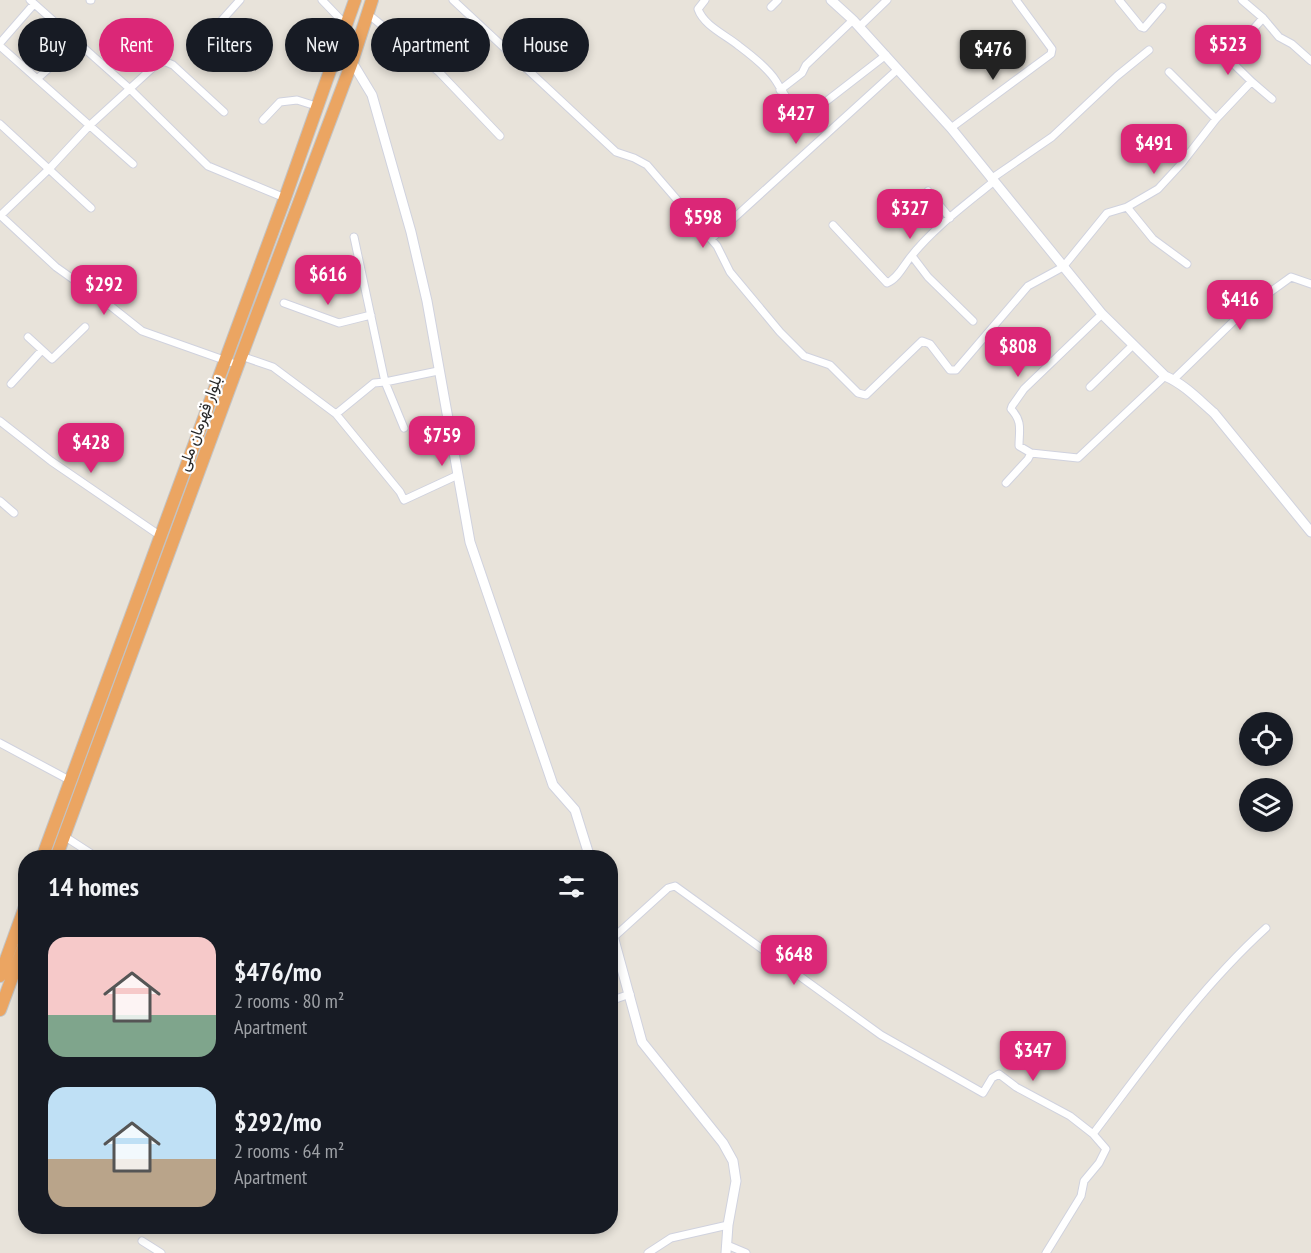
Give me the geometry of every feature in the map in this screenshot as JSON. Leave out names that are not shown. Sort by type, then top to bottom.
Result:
[{"type":"highway","name":"بلوار قهرمان ملی","points":[[349,18],[355,0]]},
{"type":"highway","name":"بلوار قهرمان ملی","points":[[359,41],[372,0]]},
{"type":"highway","name":"بلوار قهرمان ملی","points":[[235,361],[247,297],[330,72]]},
{"type":"highway","name":"بلوار قهرمان ملی","points":[[45,850],[348,72]]},
{"type":"highway","name":"بلوار قهرمان ملی","points":[[59,850],[167,539]]},
{"type":"highway","points":[[0,976],[18,926]]},
{"type":"highway","points":[[0,1010],[18,962]]},
{"type":"street","points":[[224,18],[240,0]]},
{"type":"street","points":[[322,0],[339,18]]},
{"type":"street","points":[[453,0],[616,152],[646,165],[717,246],[730,272],[804,356],[830,365],[858,393],[866,395],[922,341],[930,344],[950,370],[956,370],[1028,286],[1063,267],[1107,213],[1127,207],[1158,189],[1182,164],[1216,119],[1251,82]]},
{"type":"street","points":[[705,0],[698,9],[700,16],[747,53],[772,77],[780,90],[806,117],[886,55]]},
{"type":"street","points":[[771,7],[778,0]]},
{"type":"street","points":[[831,0],[856,23],[951,128],[1102,314],[1169,378],[1214,413],[1311,532]]},
{"type":"street","points":[[780,90],[802,73],[806,65],[887,0]]},
{"type":"street","points":[[951,128],[1051,54],[1052,50],[1016,0]]},
{"type":"street","points":[[1119,0],[1144,28],[1162,7]]},
{"type":"street","points":[[1242,0],[1263,18],[1279,37],[1293,44],[1311,61]]},
{"type":"street","points":[[50,18],[32,2],[0,45],[133,164]]},
{"type":"street","points":[[368,14],[439,72],[500,136]]},
{"type":"street","points":[[1228,58],[1263,18]]},
{"type":"street","points":[[1207,32],[1224,56],[1272,99]]},
{"type":"street","points":[[834,225],[887,283],[893,281],[912,256],[950,218],[992,181],[1052,137],[1117,76],[1149,50]]},
{"type":"street","points":[[87,52],[130,89],[208,166],[285,198]]},
{"type":"street","points":[[224,112],[173,65],[159,62],[89,126],[49,169],[0,215],[56,267],[142,331],[235,361],[273,367],[336,414],[400,492],[404,500],[458,475]]},
{"type":"street","points":[[711,239],[898,69]]},
{"type":"street","points":[[37,80],[46,72]]},
{"type":"street","points":[[358,72],[372,95],[411,232],[427,301],[470,542],[553,785],[575,810],[588,850]]},
{"type":"street","points":[[1168,72],[1216,119]]},
{"type":"street","points":[[263,120],[280,102],[297,100],[316,106]]},
{"type":"street","points":[[0,124],[91,208]]},
{"type":"street","points":[[928,191],[950,218]]},
{"type":"street","points":[[1127,207],[1154,239],[1187,264]]},
{"type":"street","points":[[354,237],[386,382],[404,428]]},
{"type":"street","points":[[912,256],[928,277],[973,321]]},
{"type":"street","points":[[1102,314],[1024,389],[1013,403],[1011,409],[1019,418],[1020,423],[1019,447],[1030,453],[1078,458],[1244,311],[1291,277],[1311,284]]},
{"type":"street","points":[[284,303],[339,323],[371,315]]},
{"type":"street","points":[[28,337],[48,357],[55,357],[84,327]]},
{"type":"street","points":[[1090,387],[1133,345]]},
{"type":"street","points":[[11,384],[42,350]]},
{"type":"street","points":[[336,414],[374,383],[438,371]]},
{"type":"street","points":[[0,421],[51,462],[167,539]]},
{"type":"street","points":[[1006,483],[1028,459],[1030,453]]},
{"type":"street","points":[[0,501],[14,513]]},
{"type":"street","points":[[0,742],[71,781]]},
{"type":"street","points":[[64,836],[86,850]]},
{"type":"street","points":[[618,935],[668,888],[675,886],[881,1035],[983,1093],[992,1078],[999,1074],[1016,1087],[1070,1116],[1093,1134],[1106,1149],[1099,1163],[1084,1181],[1081,1196],[1046,1253]]},
{"type":"street","points":[[1093,1134],[1194,1005],[1266,928]]},
{"type":"street","points":[[618,949],[642,1042],[723,1143],[733,1161],[736,1181],[728,1225],[727,1249],[746,1253]]},
{"type":"street","points":[[618,998],[630,994]]},
{"type":"street","points":[[648,1253],[671,1238],[728,1225]]},
{"type":"street","points":[[142,1241],[161,1253]]}]
